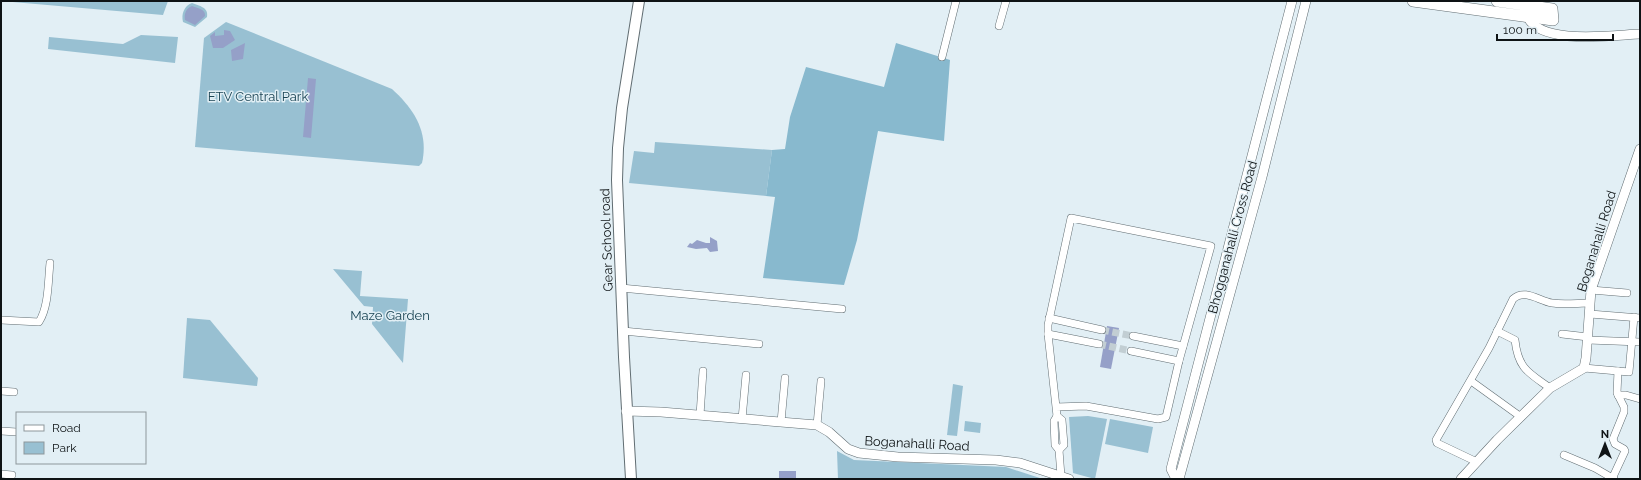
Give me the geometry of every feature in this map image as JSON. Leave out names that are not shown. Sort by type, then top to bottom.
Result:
[{"type":"main road","name":"Gear School road","points":[[631,479],[626,411],[617,180],[618,148],[622,108],[639,1]]},
{"type":"main road","points":[[1414,1],[1527,16],[1552,14],[1497,1]]},
{"type":"street","points":[[942,57],[956,1]]},
{"type":"street","points":[[999,26],[1006,1]]},
{"type":"street","name":"Bhogganahalli Cross Road","points":[[1177,479],[1171,469],[1292,1]]},
{"type":"street","name":"Bhogganahalli Cross Road","points":[[1177,479],[1262,177],[1306,1]]},
{"type":"street","points":[[1527,16],[1532,25],[1543,30],[1572,37],[1640,34]]},
{"type":"street","name":"Boganahalli Road","points":[[1584,368],[1586,363],[1591,290],[1640,149]]},
{"type":"street","points":[[1248,173],[1262,177]]},
{"type":"street","points":[[1046,479],[1065,477],[1059,450],[1064,445],[1062,420],[1057,416],[1056,408],[1048,334],[1049,318],[1071,218],[1210,246],[1179,361],[1166,417],[1162,419],[1086,406],[1056,408]]},
{"type":"street","points":[[1,320],[39,322],[45,303],[50,263]]},
{"type":"street","points":[[621,288],[842,309]]},
{"type":"street","points":[[1591,290],[1627,293]]},
{"type":"street","points":[[1477,462],[1437,443],[1436,440],[1471,381],[1513,299],[1518,294],[1539,298],[1551,303],[1590,303]]},
{"type":"street","points":[[1461,479],[1550,388],[1584,368],[1629,372],[1636,342],[1637,318],[1590,314]]},
{"type":"street","points":[[1049,318],[1102,330]]},
{"type":"street","points":[[1497,331],[1515,340],[1516,353],[1525,370],[1550,388]]},
{"type":"street","points":[[623,332],[759,344]]},
{"type":"street","points":[[1048,334],[1099,344]]},
{"type":"street","points":[[1562,334],[1588,339],[1636,342]]},
{"type":"street","points":[[1133,336],[1184,346]]},
{"type":"street","points":[[1131,351],[1179,361]]},
{"type":"street","points":[[700,415],[703,371]]},
{"type":"street","points":[[1564,454],[1613,479],[1625,451],[1615,444],[1613,439],[1624,412],[1624,407],[1618,395],[1618,371]]},
{"type":"street","points":[[742,419],[746,375]]},
{"type":"street","points":[[781,422],[785,378]]},
{"type":"street","points":[[626,411],[700,415],[817,425],[821,381]]},
{"type":"street","points":[[1471,381],[1521,417]]},
{"type":"street","points":[[1,392],[14,392]]},
{"type":"street","points":[[1618,395],[1626,395],[1640,399]]},
{"type":"street","name":"Boganahalli Road","points":[[817,425],[848,449],[859,453],[928,459],[996,460],[1020,463],[1065,477]]},
{"type":"street","points":[[1,431],[16,432]]},
{"type":"street","points":[[1,474],[12,475]]},
{"type":"green space","points":[[1,1],[168,1],[163,15]]},
{"type":"green space","points":[[192,3],[203,7],[207,14],[207,17],[195,27],[183,22],[182,19],[185,8]]},
{"type":"green space","name":"ETV Central Park","points":[[226,22],[392,89],[407,105],[418,122],[423,141],[424,152],[422,163],[419,166],[195,147],[204,38]]},
{"type":"green space","points":[[141,35],[178,37],[175,63],[48,49],[49,37],[123,44]]},
{"type":"green space","points":[[655,142],[772,150],[766,196],[629,183],[634,151],[654,153]]},
{"type":"green space","name":"Maze Garden","points":[[333,269],[362,271],[360,296],[408,299],[403,363],[372,324],[373,307],[364,306]]},
{"type":"green space","points":[[187,318],[210,320],[258,378],[257,386],[183,378]]},
{"type":"green space","points":[[953,384],[963,386],[957,436],[947,435]]},
{"type":"green space","points":[[1088,416],[1107,419],[1095,479],[1073,473],[1069,417]]},
{"type":"green space","points":[[1110,419],[1153,427],[1148,453],[1105,444]]},
{"type":"green space","points":[[965,421],[981,423],[980,433],[964,431]]},
{"type":"green space","points":[[837,451],[854,460],[1006,467],[1043,479],[838,479]]},
{"type":"shaded area","points":[[192,6],[201,9],[205,14],[205,16],[195,25],[185,20],[188,8]]},
{"type":"shaded area","points":[[224,30],[230,31],[235,40],[223,48],[213,48],[210,36],[215,32],[215,36],[224,35]]},
{"type":"shaded area","points":[[245,43],[243,59],[232,61],[231,50]]},
{"type":"shaded area","points":[[896,43],[950,60],[944,141],[878,131],[857,240],[844,285],[763,278],[775,197],[766,196],[772,150],[785,149],[790,117],[806,67],[884,87]]},
{"type":"shaded area","points":[[308,78],[316,79],[311,138],[303,137]]},
{"type":"shaded area","points":[[710,237],[717,241],[718,251],[710,252],[707,248],[696,249],[687,247],[690,243],[692,244],[697,240],[710,243]]},
{"type":"shaded area","points":[[1107,326],[1119,328],[1111,369],[1100,367]]},
{"type":"shaded area","points":[[779,471],[796,471],[796,479],[779,479]]},
{"type":"tunnel","points":[[1102,330],[1133,336]]},
{"type":"tunnel","points":[[1099,344],[1131,351]]}]
